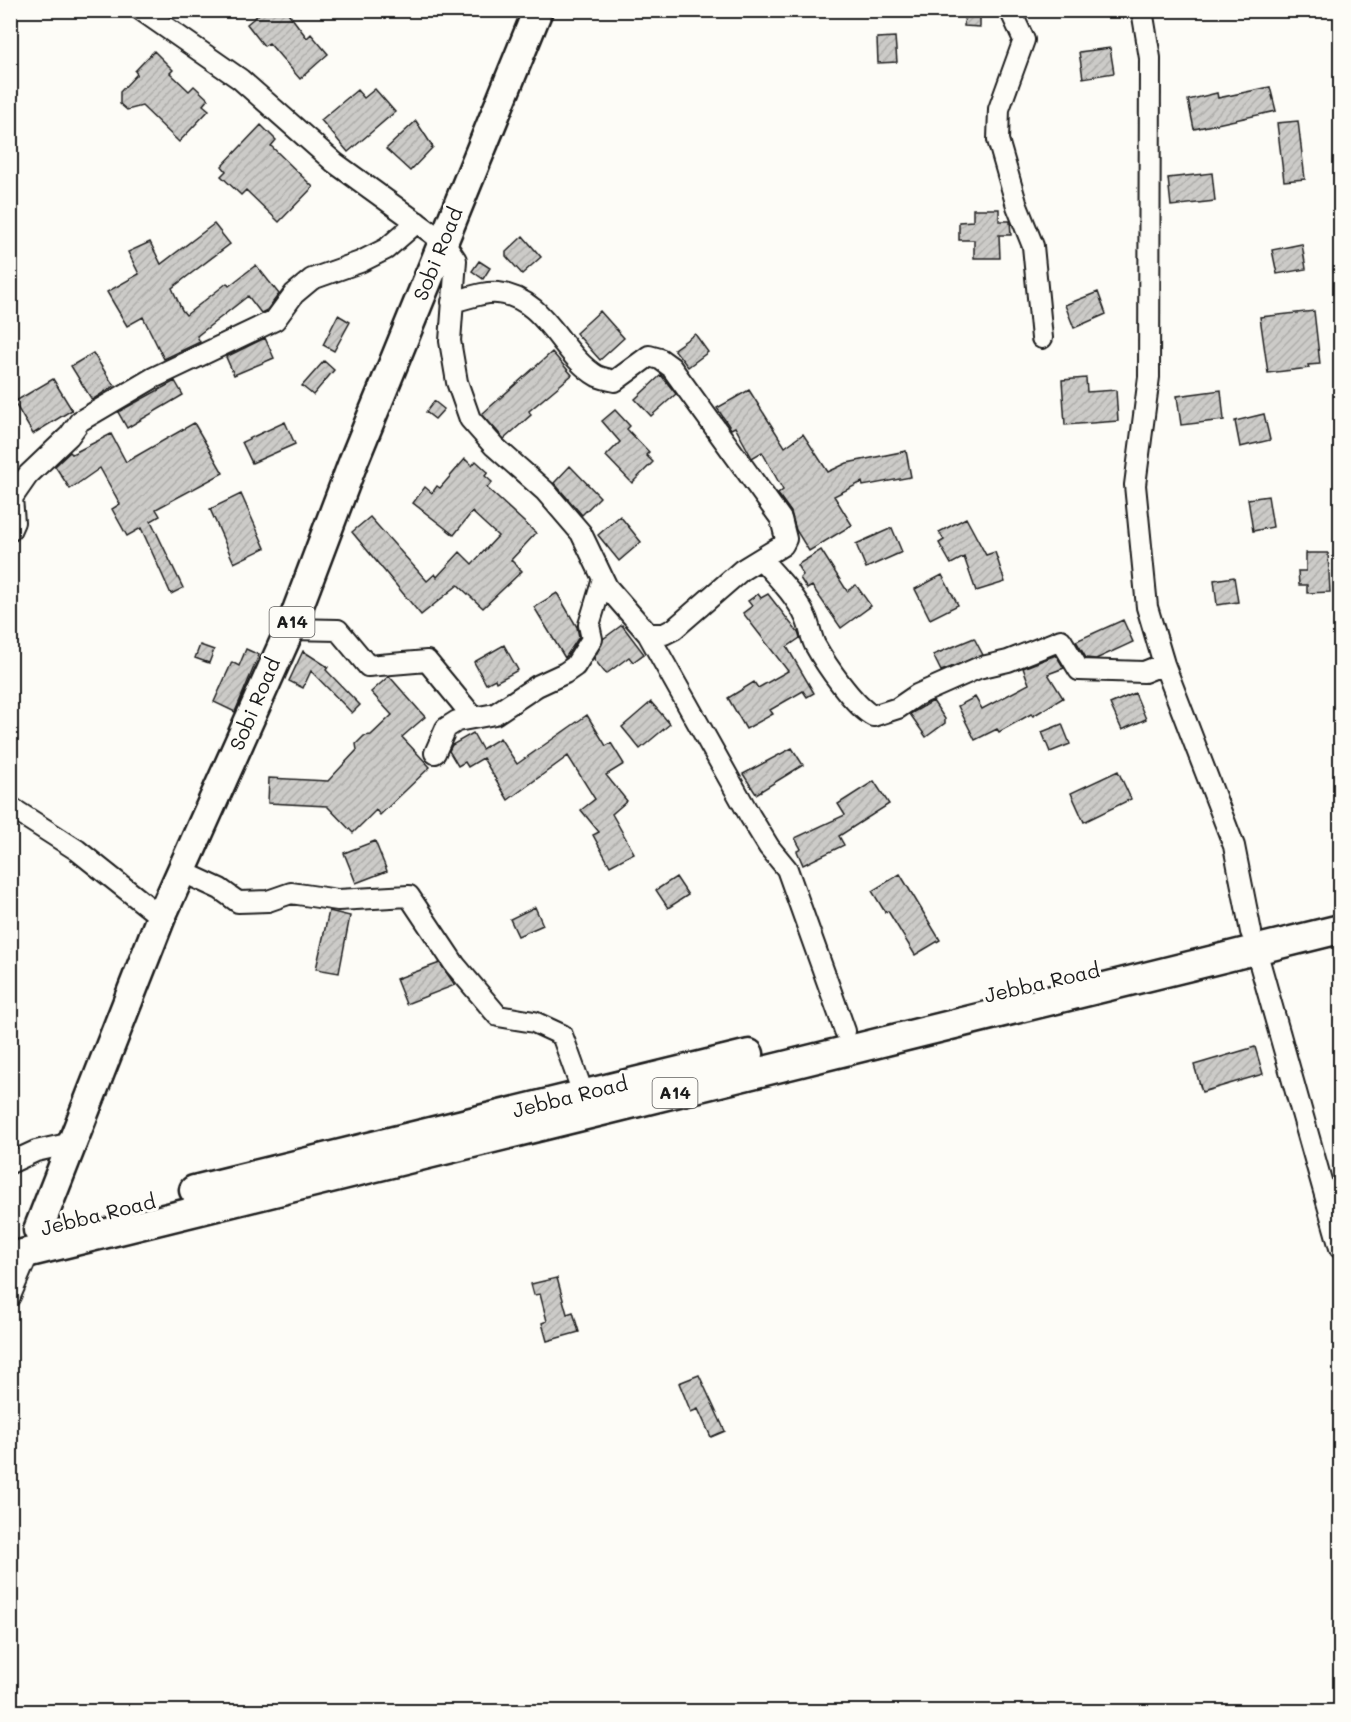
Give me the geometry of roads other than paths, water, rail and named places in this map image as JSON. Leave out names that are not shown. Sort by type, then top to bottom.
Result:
[{"type":"highway","name":"Sobi Road","points":[[22,1244],[72,1143],[161,917],[290,629],[354,460],[444,242],[532,14]]},
{"type":"highway","name":"Jebba Road","points":[[22,1244],[583,1093],[845,1031],[1254,941],[1341,912]]},
{"type":"highway","name":"A14","points":[[22,1244],[1254,941],[1341,929]]},
{"type":"street","points":[[141,10],[240,79],[335,163],[444,242],[456,260],[450,341],[452,363],[470,419],[494,446],[545,491],[573,523],[591,551],[603,579],[620,604],[648,634],[750,816],[769,847],[787,869],[845,1031]]},
{"type":"street","points":[[1010,10],[1024,40],[999,108],[998,140],[1017,206],[1034,246],[1042,338]]},
{"type":"street","points":[[1142,10],[1150,58],[1149,377],[1135,485],[1147,607],[1164,664],[1234,846],[1254,941],[1341,1248]]},
{"type":"street","points":[[10,531],[14,522],[12,498],[28,475],[69,436],[80,421],[153,378],[274,320],[294,294],[312,279],[360,262],[386,249],[417,222]]},
{"type":"street","points":[[452,302],[498,293],[520,300],[539,313],[559,338],[597,376],[615,381],[649,356],[660,358],[671,367],[781,519],[786,539],[783,544],[742,570],[674,629],[664,634],[648,634]]},
{"type":"street","points":[[761,559],[783,584],[806,618],[815,644],[849,695],[861,710],[873,716],[898,708],[916,695],[978,668],[1008,661],[1061,640],[1079,669],[1144,672],[1164,664]]},
{"type":"street","points":[[435,753],[447,728],[457,721],[495,714],[537,686],[575,666],[592,639],[589,624],[603,579]]},
{"type":"street","points":[[290,629],[338,630],[368,666],[427,661],[474,718]]},
{"type":"street","points":[[10,807],[77,850],[161,917]]},
{"type":"street","points":[[182,871],[220,889],[238,902],[267,901],[291,893],[338,900],[409,896],[455,965],[498,1016],[534,1022],[562,1035],[583,1093]]},
{"type":"street","points":[[10,1163],[36,1151],[72,1143]]},
{"type":"street","points":[[10,1296],[22,1244]]}]
